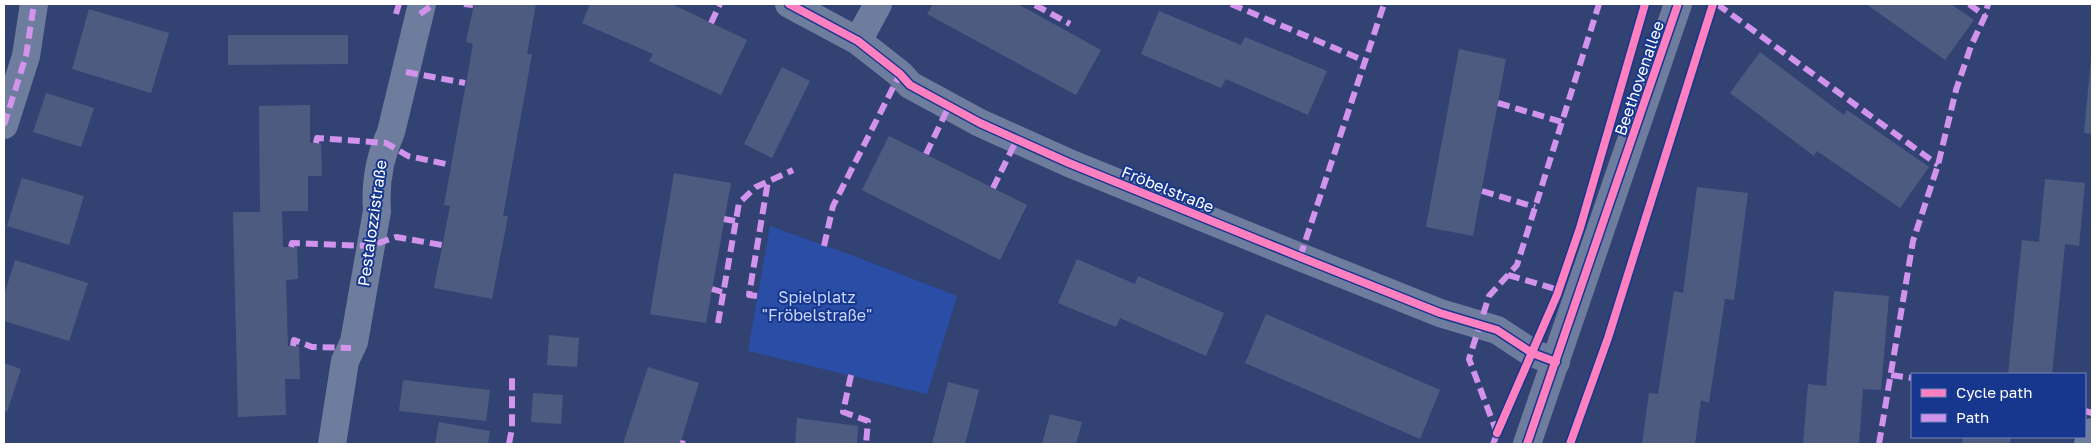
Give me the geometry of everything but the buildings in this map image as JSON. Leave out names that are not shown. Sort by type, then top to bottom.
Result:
[{"type":"street","points":[[4,125],[26,56],[34,4]]},
{"type":"street","name":"Pestalozzistraße","points":[[332,444],[345,361],[354,342],[377,211],[375,194],[383,151],[391,132],[422,4]]},
{"type":"street","name":"Fröbelstraße","points":[[789,4],[858,41],[900,74],[910,85],[980,123],[1069,163],[1300,257],[1440,313],[1497,330],[1532,353],[1556,362]]},
{"type":"street","points":[[858,41],[878,4]]},
{"type":"street","name":"Beethovenallee","points":[[1526,444],[1556,362],[1678,4]]},
{"type":"street","points":[[2088,444],[2092,432]]},
{"type":"green space","name":"Spielplatz \"Fröbelstraße\"","points":[[770,226],[957,296],[927,394],[748,351]]},
{"type":"marked path","points":[[4,125],[26,56],[34,4]]},
{"type":"marked path","points":[[396,14],[399,4]]},
{"type":"marked path","points":[[420,14],[434,4]]},
{"type":"marked path","points":[[464,4],[473,5]]},
{"type":"marked path","points":[[711,23],[720,4]]},
{"type":"marked path","points":[[1231,4],[1365,61]]},
{"type":"marked path","points":[[1300,257],[1384,4]]},
{"type":"marked path","points":[[1497,433],[1469,359],[1489,296],[1517,265],[1599,4]]},
{"type":"marked path","points":[[1717,4],[1938,165]]},
{"type":"marked path","points":[[1969,4],[1985,16]]},
{"type":"marked path","points":[[1879,444],[1913,241],[1938,165],[1956,90],[1988,4]]},
{"type":"marked path","points":[[1035,5],[1070,24]]},
{"type":"marked path","points":[[406,72],[465,83]]},
{"type":"marked path","points":[[824,246],[833,206],[900,74]]},
{"type":"marked path","points":[[1498,103],[1562,122]]},
{"type":"marked path","points":[[926,154],[949,106]]},
{"type":"marked path","points":[[316,143],[317,138],[386,143],[408,156],[451,165]]},
{"type":"marked path","points":[[993,188],[1017,139]]},
{"type":"marked path","points":[[718,323],[739,203],[756,187],[793,170]]},
{"type":"marked path","points":[[757,296],[749,295],[768,181]]},
{"type":"marked path","points":[[1482,191],[1535,207]]},
{"type":"marked path","points":[[724,219],[735,221]]},
{"type":"marked path","points":[[291,247],[292,243],[370,246],[396,237],[442,245]]},
{"type":"marked path","points":[[1508,275],[1559,290]]},
{"type":"marked path","points":[[712,289],[722,292]]},
{"type":"marked path","points":[[293,346],[294,340],[312,347],[351,348]]},
{"type":"marked path","points":[[509,444],[512,428],[512,373]]},
{"type":"marked path","points":[[851,375],[843,412],[868,421],[866,444]]},
{"type":"marked path","points":[[1891,375],[1911,378]]},
{"type":"marked path","points":[[2086,411],[2092,413]]},
{"type":"marked path","points":[[1493,444],[1499,429]]},
{"type":"marked path","points":[[680,443],[685,444]]},
{"type":"cycle path","points":[[789,4],[858,41],[900,74],[910,85],[980,123],[1069,163],[1300,257],[1440,313],[1497,330],[1532,353],[1556,362]]},
{"type":"cycle path","points":[[1497,433],[1557,295],[1580,228],[1645,4]]},
{"type":"cycle path","points":[[1527,444],[1678,4]]},
{"type":"cycle path","points":[[1570,444],[1608,338],[1713,4]]}]
